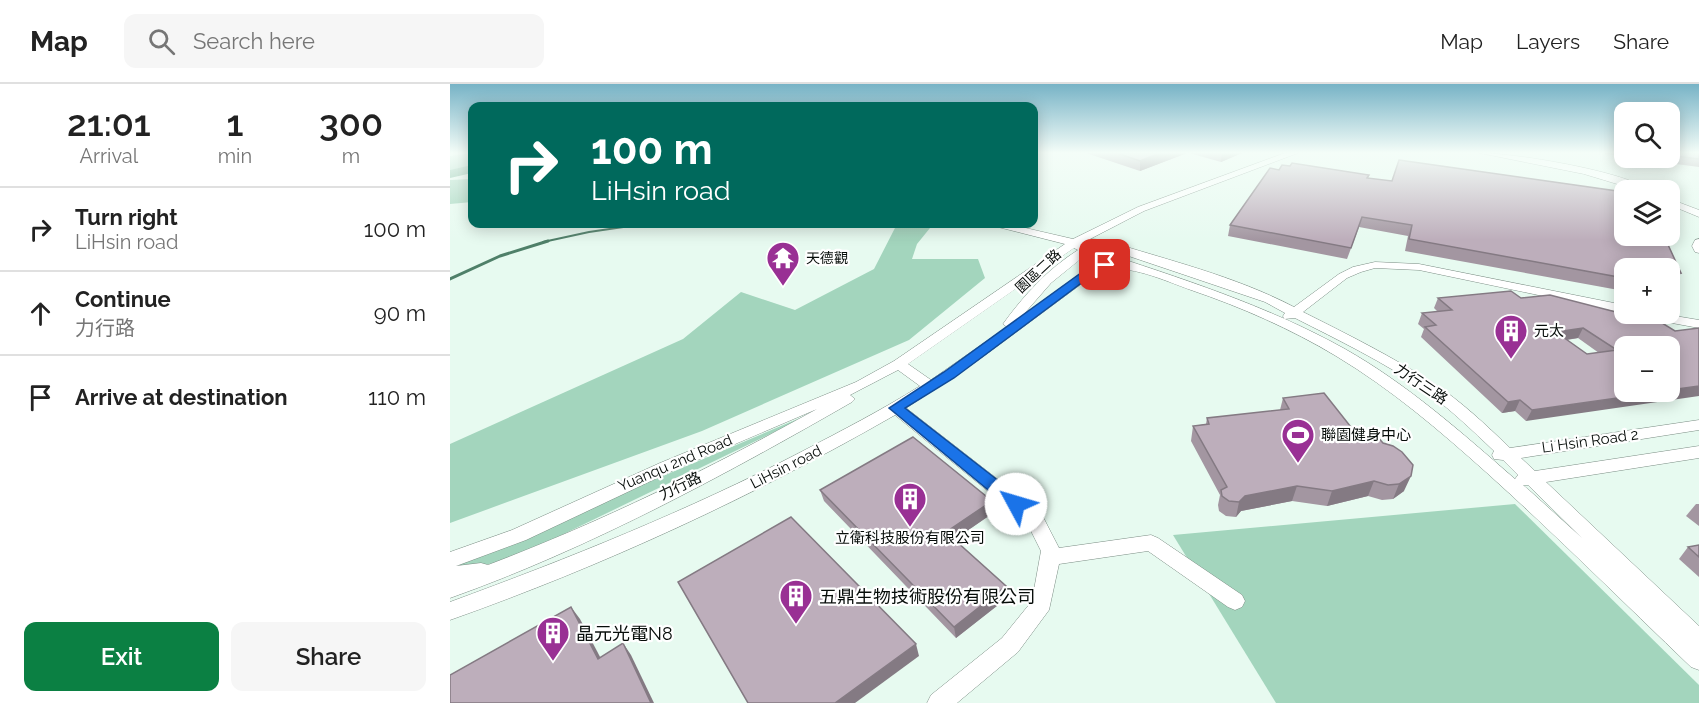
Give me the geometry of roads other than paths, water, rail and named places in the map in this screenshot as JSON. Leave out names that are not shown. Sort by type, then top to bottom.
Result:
[{"type":"street","points":[[1079,247],[1141,209],[1217,182]]},
{"type":"street","points":[[1100,242],[1166,201]]},
{"type":"street","points":[[1680,206],[1699,214]]},
{"type":"street","name":"力行三路","points":[[1012,228],[1079,247],[1238,302],[1340,352],[1436,419],[1533,504],[1699,660]]},
{"type":"street","name":"力行三路","points":[[1079,247],[1100,242],[1233,286],[1295,311],[1429,387],[1479,427],[1699,640]]},
{"type":"street","points":[[1699,242],[1697,246],[1699,250]]},
{"type":"street","name":"園區二路","points":[[1003,336],[1030,296],[1079,247]]},
{"type":"street","name":"園區二路","points":[[899,364],[1079,247]]},
{"type":"street","points":[[1003,336],[1096,267],[1120,264],[1141,269]]},
{"type":"street","points":[[1279,323],[1343,276],[1357,269],[1375,265],[1399,265],[1614,307]]},
{"type":"street","points":[[1680,320],[1699,324]]},
{"type":"street","name":"LiHsin road","points":[[450,611],[651,532],[735,494],[896,408],[1003,336]]},
{"type":"street","points":[[899,364],[930,386]]},
{"type":"street","name":"Yuanqu 2nd Road","points":[[450,560],[519,535],[666,467],[861,385],[899,364]]},
{"type":"street","name":"力行路","points":[[450,589],[505,568],[594,528],[792,430],[848,399],[899,364]]},
{"type":"street","points":[[896,408],[1034,518],[1051,551],[1042,604],[1010,645],[939,703]]},
{"type":"street","name":"Li Hsin Road 2","points":[[1481,459],[1506,453],[1699,425]]},
{"type":"street","name":"Li Hsin Road 2","points":[[1507,482],[1699,453]]},
{"type":"street","points":[[1050,557],[1151,543],[1235,601]]},
{"type":"street","points":[[450,575],[505,568],[555,571]]},
{"type":"waterway","points":[[543,242],[616,228]]},
{"type":"waterway","points":[[450,279],[500,256],[548,241]]},
{"type":"place","name":"天德觀","points":[[783,287]]},
{"type":"place","name":"元太","points":[[1511,360]]},
{"type":"place","name":"聯園健身中心","points":[[1298,464]]},
{"type":"place","name":"立衛科技股份有限公司","points":[[910,528]]},
{"type":"place","name":"五鼎生物技術股份有限公司","points":[[796,625]]},
{"type":"place","name":"晶元光電N8","points":[[553,662]]}]
